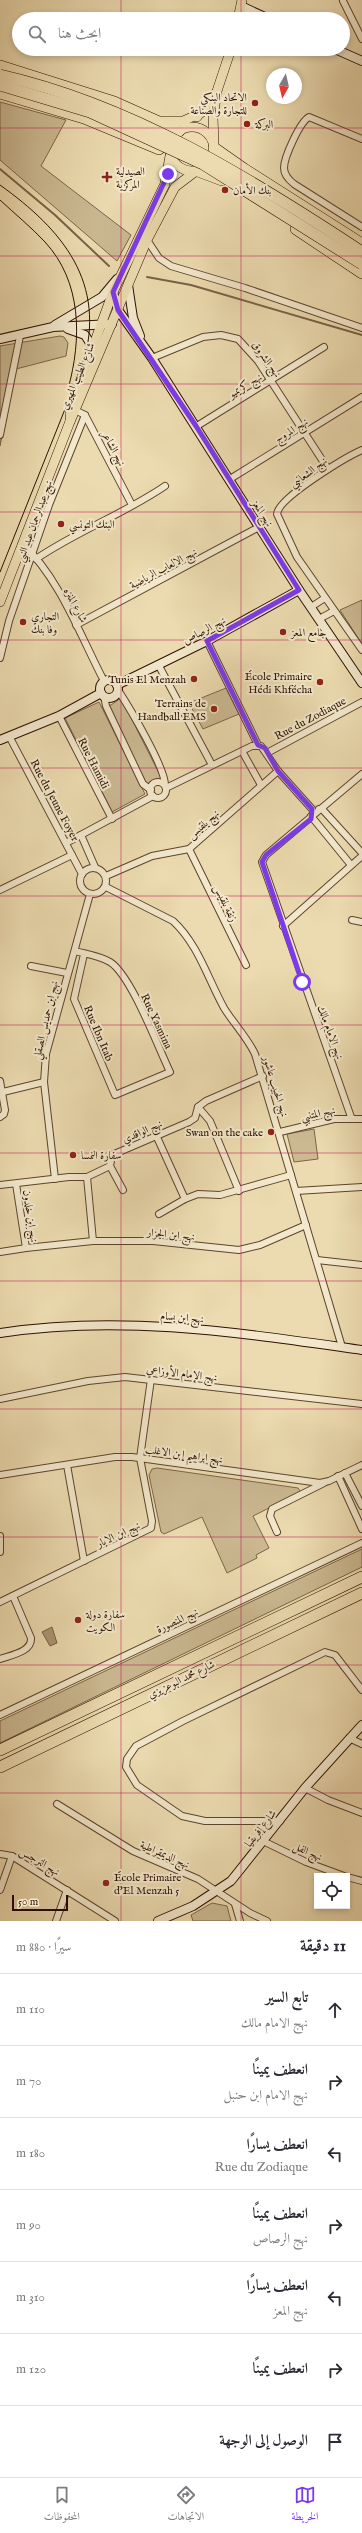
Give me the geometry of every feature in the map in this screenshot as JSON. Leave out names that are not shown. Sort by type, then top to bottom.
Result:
[{"type":"highway","points":[[0,66],[107,100],[143,116],[182,129]]},
{"type":"highway","points":[[0,75],[86,100],[177,141],[282,201],[362,252]]},
{"type":"highway","points":[[0,85],[90,112],[203,164],[362,264]]},
{"type":"highway","points":[[0,93],[77,116],[170,154]]},
{"type":"highway","points":[[214,147],[244,169],[362,244]]},
{"type":"highway","points":[[197,171],[223,180],[362,273]]},
{"type":"highway","name":"شارع محمد البوعزيزي","points":[[0,1750],[362,1577]]},
{"type":"highway","name":"شارع محمد البوعزيزي","points":[[2,1768],[362,1593]]},
{"type":"main road","points":[[170,154],[181,169],[197,171],[208,165],[213,159],[213,118],[217,91],[229,56]]},
{"type":"main road","points":[[77,411],[93,348],[113,292],[165,184],[170,154],[170,143],[182,129],[201,113],[217,91]]},
{"type":"main road","points":[[143,116],[174,122],[183,121],[201,113]]},
{"type":"main road","points":[[182,129],[193,127],[207,132],[214,147]]},
{"type":"main road","name":"شارع الطيب المهيري","points":[[0,602],[69,424],[77,411],[147,240],[175,187],[197,171]]},
{"type":"street","points":[[343,0],[349,12]]},
{"type":"street","points":[[241,3],[257,12]]},
{"type":"street","points":[[350,14],[362,39]]},
{"type":"street","points":[[350,56],[362,62]]},
{"type":"street","points":[[362,139],[309,117],[302,124],[294,140],[284,168],[287,177],[294,184],[362,227]]},
{"type":"street","points":[[147,240],[160,258],[171,266],[245,288],[362,328]]},
{"type":"street","points":[[0,340],[50,327],[102,296],[120,276],[128,261]]},
{"type":"street","name":"نهج المعز","points":[[128,285],[133,318],[150,355]]},
{"type":"street","name":"نهج المعز","points":[[113,292],[118,310],[150,355],[230,479],[258,527],[362,683]]},
{"type":"street","points":[[50,327],[112,324]]},
{"type":"street","points":[[50,327],[77,331],[89,339],[93,348]]},
{"type":"street","points":[[0,434],[20,336]]},
{"type":"street","name":"نهج الشروق","points":[[150,355],[203,337],[228,336],[242,342],[271,381],[328,469]]},
{"type":"street","name":"نهج كريميو","points":[[196,426],[324,347]]},
{"type":"street","name":"نهج المروج","points":[[230,479],[305,434],[362,397]]},
{"type":"street","name":"نهج الشاعر","points":[[77,411],[132,505]]},
{"type":"street","name":"نهج عبدالرحمان عبد النبي","points":[[0,658],[9,621],[77,411]]},
{"type":"street","name":"نهج الشعانبي","points":[[325,598],[297,557],[278,519],[278,510],[280,506],[328,469],[362,450]]},
{"type":"street","points":[[36,559],[65,539],[132,505],[165,486]]},
{"type":"street","name":"نهج الالعاب الرياضية","points":[[76,625],[258,527]]},
{"type":"street","name":"شارع المنزه","points":[[22,543],[32,553],[55,585],[104,681]]},
{"type":"street","name":"نهج الرصاص","points":[[0,740],[58,716],[102,694],[112,697],[117,688],[207,641],[299,590]]},
{"type":"street","points":[[311,607],[325,598],[362,650]]},
{"type":"street","points":[[319,619],[334,611]]},
{"type":"street","name":"Rue du Zodiaque","points":[[207,641],[258,745],[265,748],[278,771],[312,809]]},
{"type":"street","points":[[159,666],[212,765]]},
{"type":"street","points":[[104,681],[114,681],[117,688],[145,738],[164,778],[166,792],[162,797],[152,793],[143,784],[106,706],[100,686],[104,681]]},
{"type":"street","name":"Rue du Zodiaque","points":[[267,753],[362,702]]},
{"type":"street","name":"Rue Hamidi","points":[[58,716],[112,819]]},
{"type":"street","name":"Rue du Jeune Foyer","points":[[9,736],[82,874]]},
{"type":"street","points":[[66,843],[112,819],[152,793],[155,783],[165,786],[178,784],[212,765],[258,745]]},
{"type":"street","points":[[242,751],[261,785]]},
{"type":"street","name":"نهج بلقيس","points":[[106,876],[152,856],[189,849],[278,771]]},
{"type":"street","points":[[311,819],[362,774]]},
{"type":"street","points":[[351,865],[311,819],[312,809],[322,809],[362,853]]},
{"type":"street","name":"نهج الامام مالك","points":[[311,819],[266,855],[262,862],[283,926],[351,1117]]},
{"type":"street","points":[[81,835],[95,867]]},
{"type":"street","name":"زنقة بلقيس","points":[[189,849],[246,965]]},
{"type":"street","points":[[0,890],[72,855]]},
{"type":"street","points":[[283,926],[362,856]]},
{"type":"street","points":[[95,867],[102,870],[106,876],[106,887],[102,891],[90,894],[81,886],[82,874],[85,870],[95,867]]},
{"type":"street","name":"نهج الحبيب عاشور","points":[[106,887],[173,921],[182,929],[197,952],[226,1010],[247,1037],[263,1076],[342,1347]]},
{"type":"street","name":"نهج ابن حمديس الصقلي","points":[[55,1179],[44,1082],[46,1054],[67,973],[75,951],[90,894]]},
{"type":"street","points":[[352,920],[362,922]]},
{"type":"street","name":"Rue Yasmina","points":[[75,951],[110,962],[124,976],[170,1072],[115,1095]]},
{"type":"street","name":"Rue Ibn Itab","points":[[84,954],[74,999],[115,1095]]},
{"type":"street","points":[[31,966],[67,973]]},
{"type":"street","name":"نهج الواقدي","points":[[110,1166],[112,1155],[195,1118],[198,1106],[206,1101],[263,1076]]},
{"type":"street","points":[[0,1081],[3,1092],[5,1113],[0,1117]]},
{"type":"street","points":[[3,1092],[44,1082]]},
{"type":"street","points":[[198,1106],[210,1121],[239,1191]]},
{"type":"street","name":"نهج المتنبي","points":[[280,1132],[351,1117],[362,1119]]},
{"type":"street","points":[[156,1135],[184,1199]]},
{"type":"street","points":[[0,1185],[87,1177],[110,1166],[123,1190]]},
{"type":"street","points":[[159,1214],[184,1199],[201,1193],[214,1196],[239,1191],[291,1175]]},
{"type":"street","points":[[87,1177],[93,1241]]},
{"type":"street","name":"نهج ابن خلدون","points":[[0,1252],[26,1248],[16,1184]]},
{"type":"street","points":[[296,1191],[362,1187]]},
{"type":"street","name":"نهج ابن الجزار","points":[[26,1248],[93,1241],[153,1241],[239,1250],[260,1244],[306,1225]]},
{"type":"street","points":[[317,1260],[362,1265]]},
{"type":"street","name":"نهج ابن بسام","points":[[0,1333],[76,1324],[181,1327],[362,1350]]},
{"type":"street","name":"نهج الإمام الأوزاعي","points":[[0,1399],[110,1377],[151,1379],[362,1404]]},
{"type":"street","name":"نهج ابن الابار","points":[[0,1602],[151,1528],[152,1521],[140,1458],[151,1379]]},
{"type":"street","name":"نهج ابراهيم إبن الاغلب","points":[[0,1475],[115,1457],[140,1458],[304,1482],[329,1481],[362,1466]]},
{"type":"street","points":[[67,1464],[84,1561]]},
{"type":"street","points":[[346,1473],[362,1506]]},
{"type":"street","points":[[338,1476],[362,1529]]},
{"type":"street","points":[[277,1532],[270,1516],[272,1509],[329,1481]]},
{"type":"street","points":[[0,1536],[0,1552]]},
{"type":"street","name":"نهج المنصورة","points":[[0,1715],[362,1543]]},
{"type":"street","points":[[0,1660],[26,1649],[31,1644],[31,1638],[14,1596]]},
{"type":"street","points":[[280,1821],[204,1821],[182,1816],[137,1785],[126,1766],[127,1759],[136,1746],[183,1721],[325,1652],[335,1655],[362,1690]]},
{"type":"street","name":"شارع إفريقيا","points":[[158,1921],[193,1906],[218,1891],[231,1881],[265,1842],[305,1788],[362,1725]]},
{"type":"street","points":[[350,1738],[362,1744]]},
{"type":"street","points":[[305,1788],[328,1800],[362,1813]]},
{"type":"street","name":"نهج الديمقراطية","points":[[57,1804],[133,1851],[198,1879],[218,1891],[235,1904],[267,1921]]},
{"type":"street","name":"نهج الفل","points":[[265,1842],[306,1862],[337,1873]]},
{"type":"street","name":"نهج النرجس","points":[[0,1854],[12,1856],[116,1921]]},
{"type":"street","points":[[0,1890],[12,1856]]},
{"type":"street","name":"نهج الفل","points":[[350,1877],[362,1881]]},
{"type":"street","name":"نهج النرجس","points":[[56,1921],[67,1890]]},
{"type":"street","points":[[235,1904],[240,1921]]},
{"type":"shaded area","points":[[0,102],[66,120],[41,166],[131,235],[117,261],[0,160]]},
{"type":"shaded area","points":[[60,336],[64,337],[68,343],[66,356],[16,369],[0,446],[0,346]]},
{"type":"shaded area","points":[[362,600],[362,644],[340,610]]},
{"type":"shaded area","name":"Terrains de Handball EMS","points":[[226,688],[239,714],[203,729],[189,703]]},
{"type":"shaded area","points":[[121,698],[163,781],[157,780],[148,787],[106,705],[111,705]]},
{"type":"shaded area","points":[[99,702],[145,794],[112,812],[65,718]]},
{"type":"shaded area","points":[[314,1129],[318,1159],[294,1162],[287,1134]]},
{"type":"shaded area","points":[[157,1468],[298,1488],[301,1492],[253,1516],[269,1548],[256,1555],[257,1558],[227,1573],[202,1517],[164,1534],[161,1532],[149,1475],[152,1469]]},
{"type":"shaded area","points":[[362,1549],[362,1567],[0,1743],[0,1721]]},
{"type":"shaded area","points":[[52,1627],[57,1643],[50,1646],[42,1632]]},
{"type":"shaded area","points":[[212,1903],[227,1906],[231,1921],[193,1921],[191,1915]]},
{"type":"waterway","points":[[0,169],[55,215],[109,266]]},
{"type":"waterway","points":[[147,277],[191,285],[362,335]]},
{"type":"tram line","points":[[0,185],[23,202],[60,240],[74,261],[84,284],[89,308],[89,335],[83,364],[0,572]]},
{"type":"tram line","points":[[0,200],[45,242],[57,258],[66,275],[76,312],[77,331],[76,351],[68,389]]},
{"type":"place","name":"الاتحاد البنكي للتجارة والصناعة","points":[[255,103]]},
{"type":"place","name":"البركة","points":[[247,124]]},
{"type":"place","name":"الصيدلية المركزية","points":[[107,177]]},
{"type":"place","name":"بنك الأمان","points":[[225,190]]},
{"type":"place","name":"البنك التونسي","points":[[61,524]]},
{"type":"place","name":"التجاري وفا بنك","points":[[23,622]]},
{"type":"place","name":"جامع المعز","points":[[283,632]]},
{"type":"place","name":"Tunis El Menzah","points":[[194,679]]},
{"type":"place","name":"École Primaire Hédi Khfécha","points":[[320,682]]},
{"type":"place","name":"Terrains de Handball EMS","points":[[214,709]]},
{"type":"place","name":"Swan on the cake","points":[[271,1132]]},
{"type":"place","name":"سفارة النمسا","points":[[73,1155]]},
{"type":"place","name":"سفارة دولة الكويت","points":[[78,1620]]},
{"type":"place","name":"École Primaire d'El Menzah 5","points":[[106,1883]]},
{"type":"route","points":[[168,174],[165,184],[113,292],[118,310],[196,426],[230,479],[258,527],[299,590],[207,641],[258,745],[265,748],[278,771],[312,809],[311,819],[278,844],[266,855],[262,862],[262,867],[302,982]]}]
